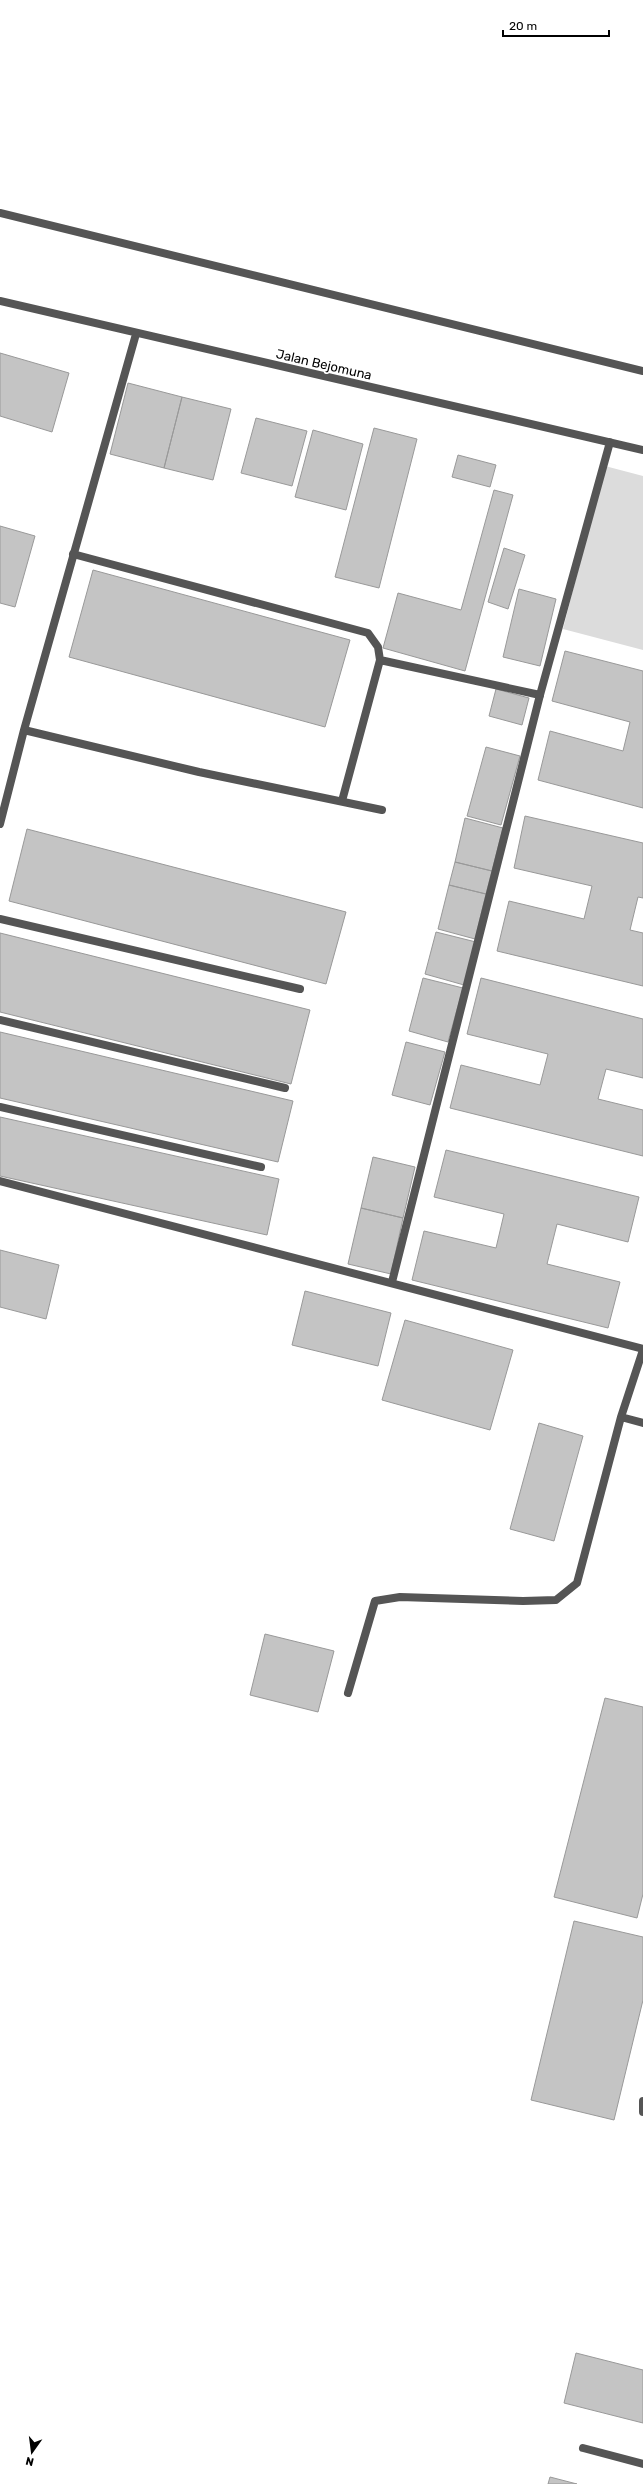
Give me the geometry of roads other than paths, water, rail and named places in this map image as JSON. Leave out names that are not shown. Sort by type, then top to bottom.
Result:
[{"type":"street","points":[[0,213],[643,371]]},
{"type":"street","name":"Jalan Bejomuna","points":[[0,302],[643,450]]},
{"type":"street","points":[[0,824],[24,730],[136,334]]},
{"type":"street","points":[[392,1282],[540,695],[610,442]]},
{"type":"street","points":[[73,554],[368,633],[378,647],[380,660],[342,801]]},
{"type":"street","points":[[380,660],[540,695]]},
{"type":"street","points":[[24,730],[199,772],[382,810]]},
{"type":"street","points":[[0,920],[300,989]]},
{"type":"street","points":[[0,1020],[285,1088]]},
{"type":"street","points":[[0,1107],[261,1167]]},
{"type":"street","points":[[0,1181],[392,1282],[643,1349],[621,1417],[576,1583],[556,1600],[523,1601],[400,1597],[375,1601],[348,1693]]},
{"type":"street","points":[[621,1417],[643,1423]]},
{"type":"street","points":[[643,2101],[643,2112]]},
{"type":"street","points":[[583,2448],[643,2464]]}]
